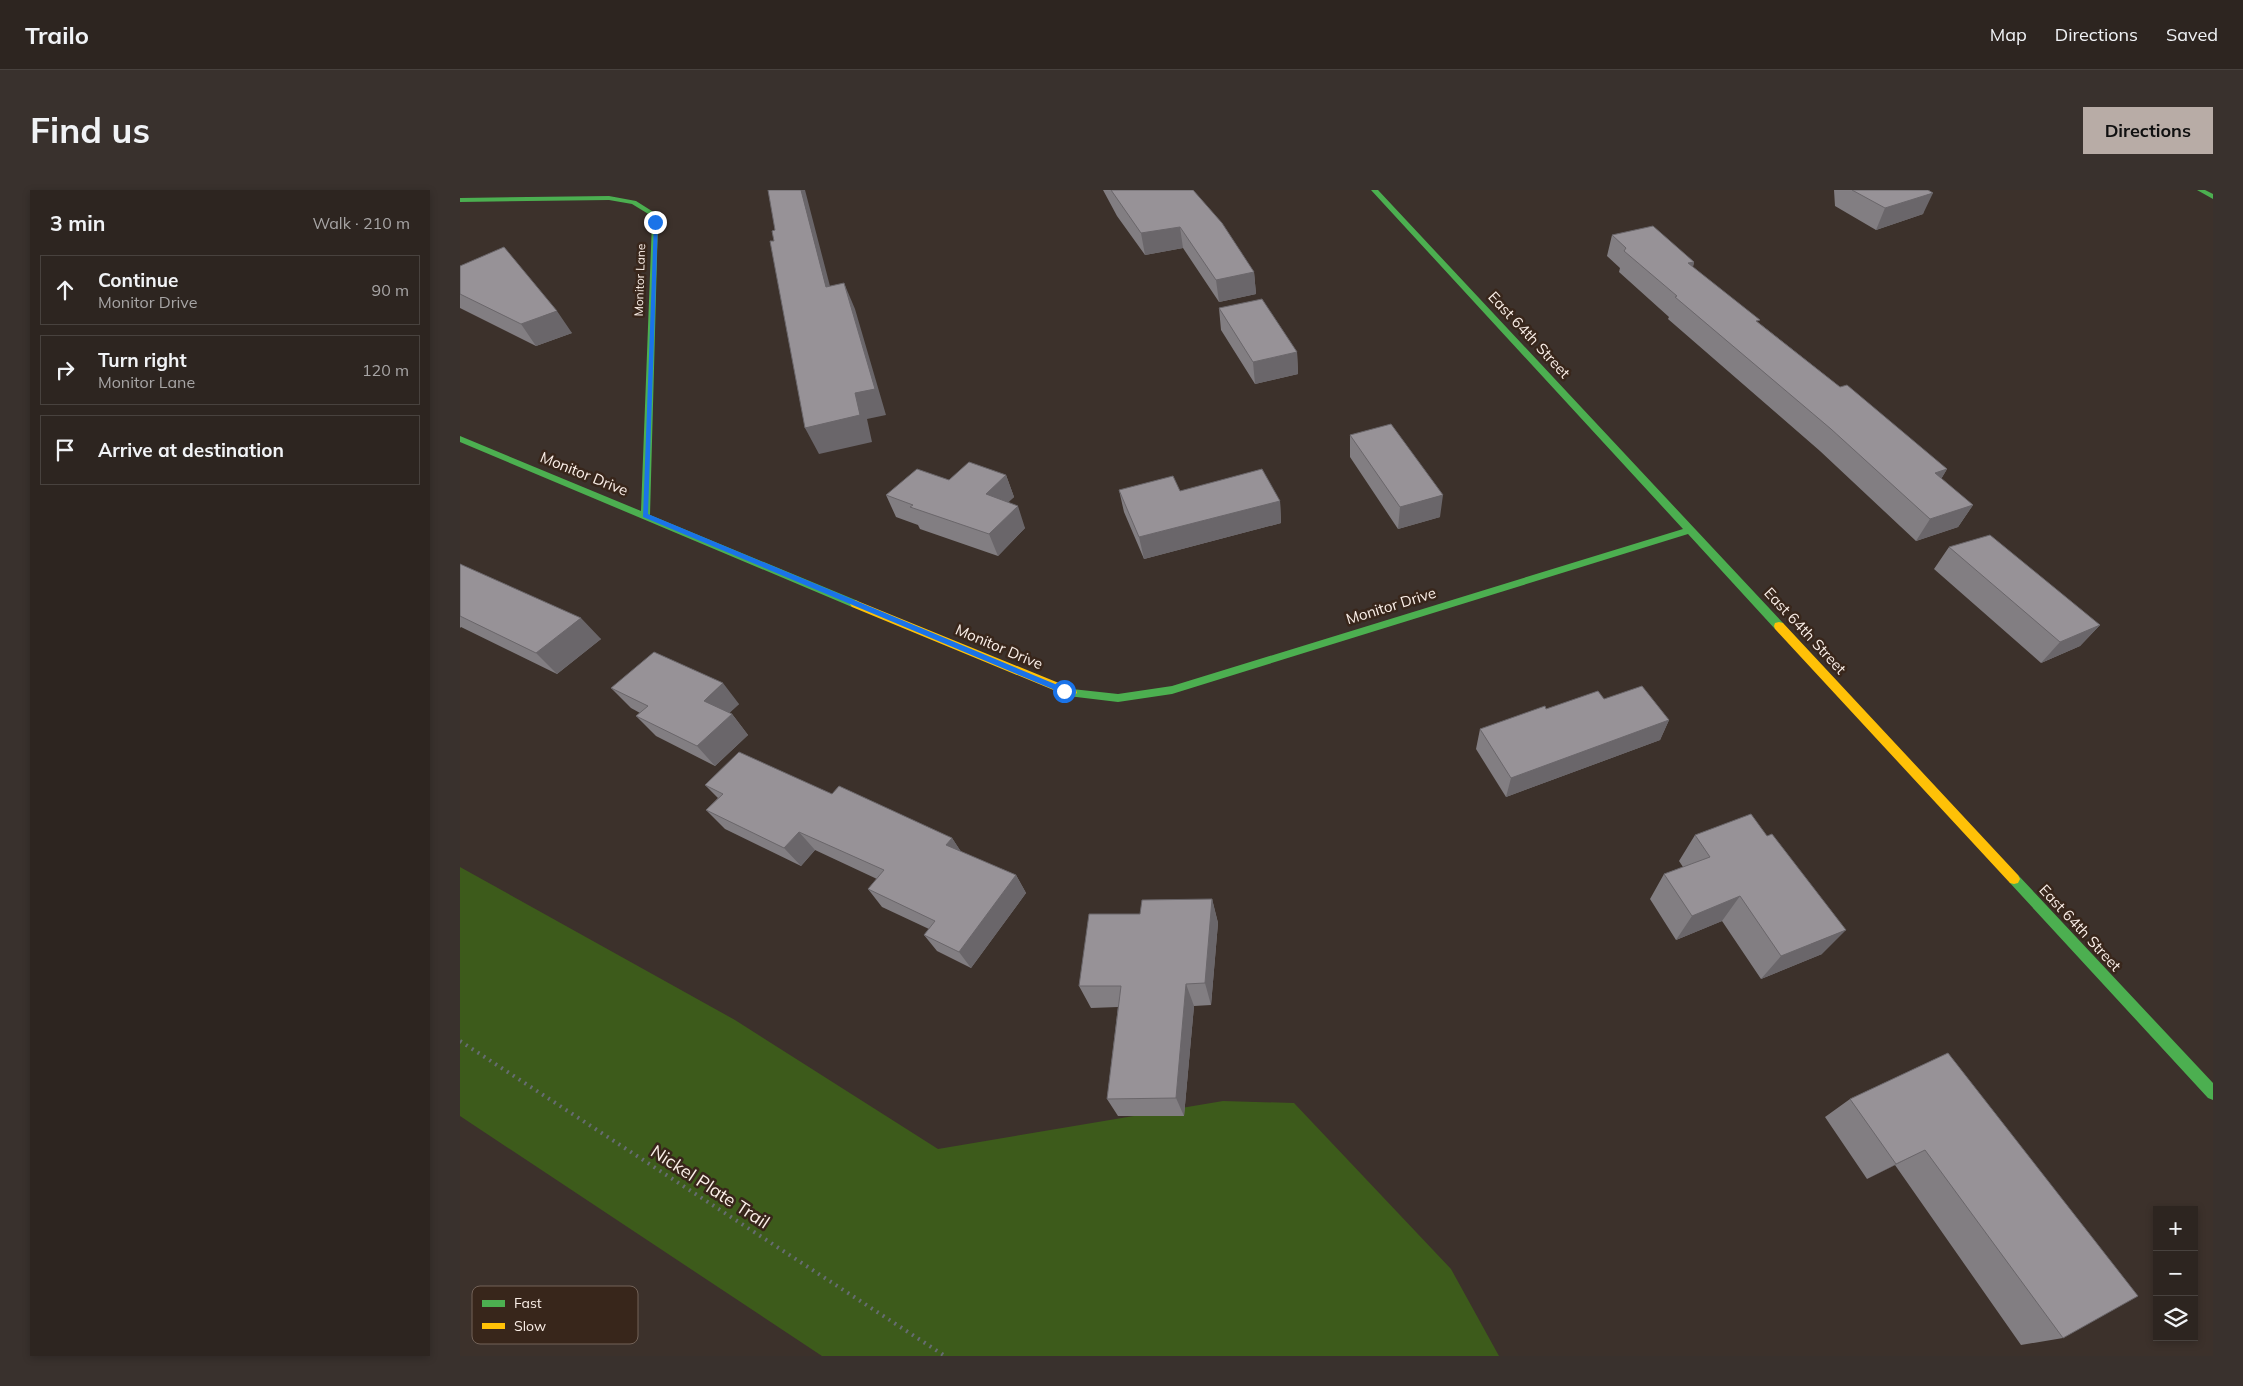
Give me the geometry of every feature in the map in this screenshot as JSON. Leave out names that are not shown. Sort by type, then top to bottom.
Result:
[{"type":"street","name":"East 64th Street","points":[[1374,190],[2213,1093]]},
{"type":"street","points":[[2200,190],[2213,196]]},
{"type":"street","name":"Monitor Lane","points":[[460,200],[609,198],[634,202],[653,214],[655,222],[645,516]]},
{"type":"street","name":"Monitor Drive","points":[[460,439],[1064,691],[1111,698],[1144,696],[1172,690],[1690,530]]},
{"type":"path","name":"Nickel Plate Trail","points":[[460,1041],[945,1356]]},
{"type":"green space","points":[[460,867],[735,1020],[938,1149],[1223,1101],[1294,1103],[1451,1269],[1499,1356],[822,1356],[460,1116]]},
{"type":"building","points":[[768,190],[801,190],[826,287],[844,283],[875,389],[855,393],[860,415],[805,428],[770,241],[774,241],[772,231],[775,230]]},
{"type":"building","points":[[1111,190],[1193,190],[1222,223],[1254,272],[1216,280],[1180,227],[1141,233]]},
{"type":"building","points":[[1852,190],[1928,190],[1933,193],[1885,208]]},
{"type":"building","points":[[1653,226],[1694,262],[1688,263],[1760,320],[1756,321],[1840,387],[1847,385],[1947,469],[1935,473],[1973,505],[1930,519],[1831,429],[1675,297],[1677,296],[1624,251],[1626,248],[1612,235]]},
{"type":"building","points":[[504,247],[557,311],[521,324],[460,294],[460,266]]},
{"type":"building","points":[[1262,299],[1297,352],[1253,362],[1219,308]]},
{"type":"building","points":[[1391,424],[1443,495],[1400,507],[1350,435]]},
{"type":"building","points":[[969,462],[1006,475],[986,494],[1018,506],[989,534],[910,507],[913,505],[886,495],[917,469],[949,480]]},
{"type":"building","points":[[1262,469],[1280,501],[1139,537],[1119,490],[1173,476],[1180,491]]},
{"type":"building","points":[[1990,535],[2100,625],[2060,642],[1949,547]]},
{"type":"building","points":[[460,564],[581,618],[536,653],[460,616]]},
{"type":"building","points":[[654,652],[723,683],[704,701],[732,714],[697,746],[636,716],[648,706],[611,688]]},
{"type":"building","points":[[1642,686],[1669,720],[1511,778],[1480,729],[1545,706],[1546,709],[1598,691],[1604,699]]},
{"type":"building","points":[[739,752],[832,794],[839,786],[952,838],[946,845],[1016,875],[959,952],[924,935],[935,921],[868,889],[884,870],[799,832],[784,848],[706,810],[723,794],[705,785]]},
{"type":"building","points":[[1751,814],[1767,836],[1772,834],[1846,930],[1781,956],[1740,896],[1692,916],[1664,874],[1710,857],[1695,835]]},
{"type":"building","points":[[1212,899],[1205,983],[1186,984],[1176,1098],[1107,1099],[1121,986],[1079,986],[1089,914],[1140,914],[1142,900]]},
{"type":"building","points":[[1948,1053],[2138,1296],[2063,1338],[1925,1150],[1896,1164],[1850,1099]]},
{"type":"traffic: fast","points":[[1374,190],[1779,626]]},
{"type":"traffic: fast","points":[[2200,190],[2213,197]]},
{"type":"traffic: fast","points":[[460,200],[609,198],[634,202],[653,214],[655,222],[645,516]]},
{"type":"traffic: fast","points":[[460,439],[855,604]]},
{"type":"traffic: fast","points":[[1072,693],[1118,698],[1172,690],[1690,530]]},
{"type":"traffic: fast","points":[[2014,879],[2213,1093]]},
{"type":"traffic: slow","points":[[855,604],[1072,693]]},
{"type":"traffic: slow","points":[[1779,626],[2014,879]]},
{"type":"route","points":[[655,222],[645,516],[1056,686],[1064,691]]}]
